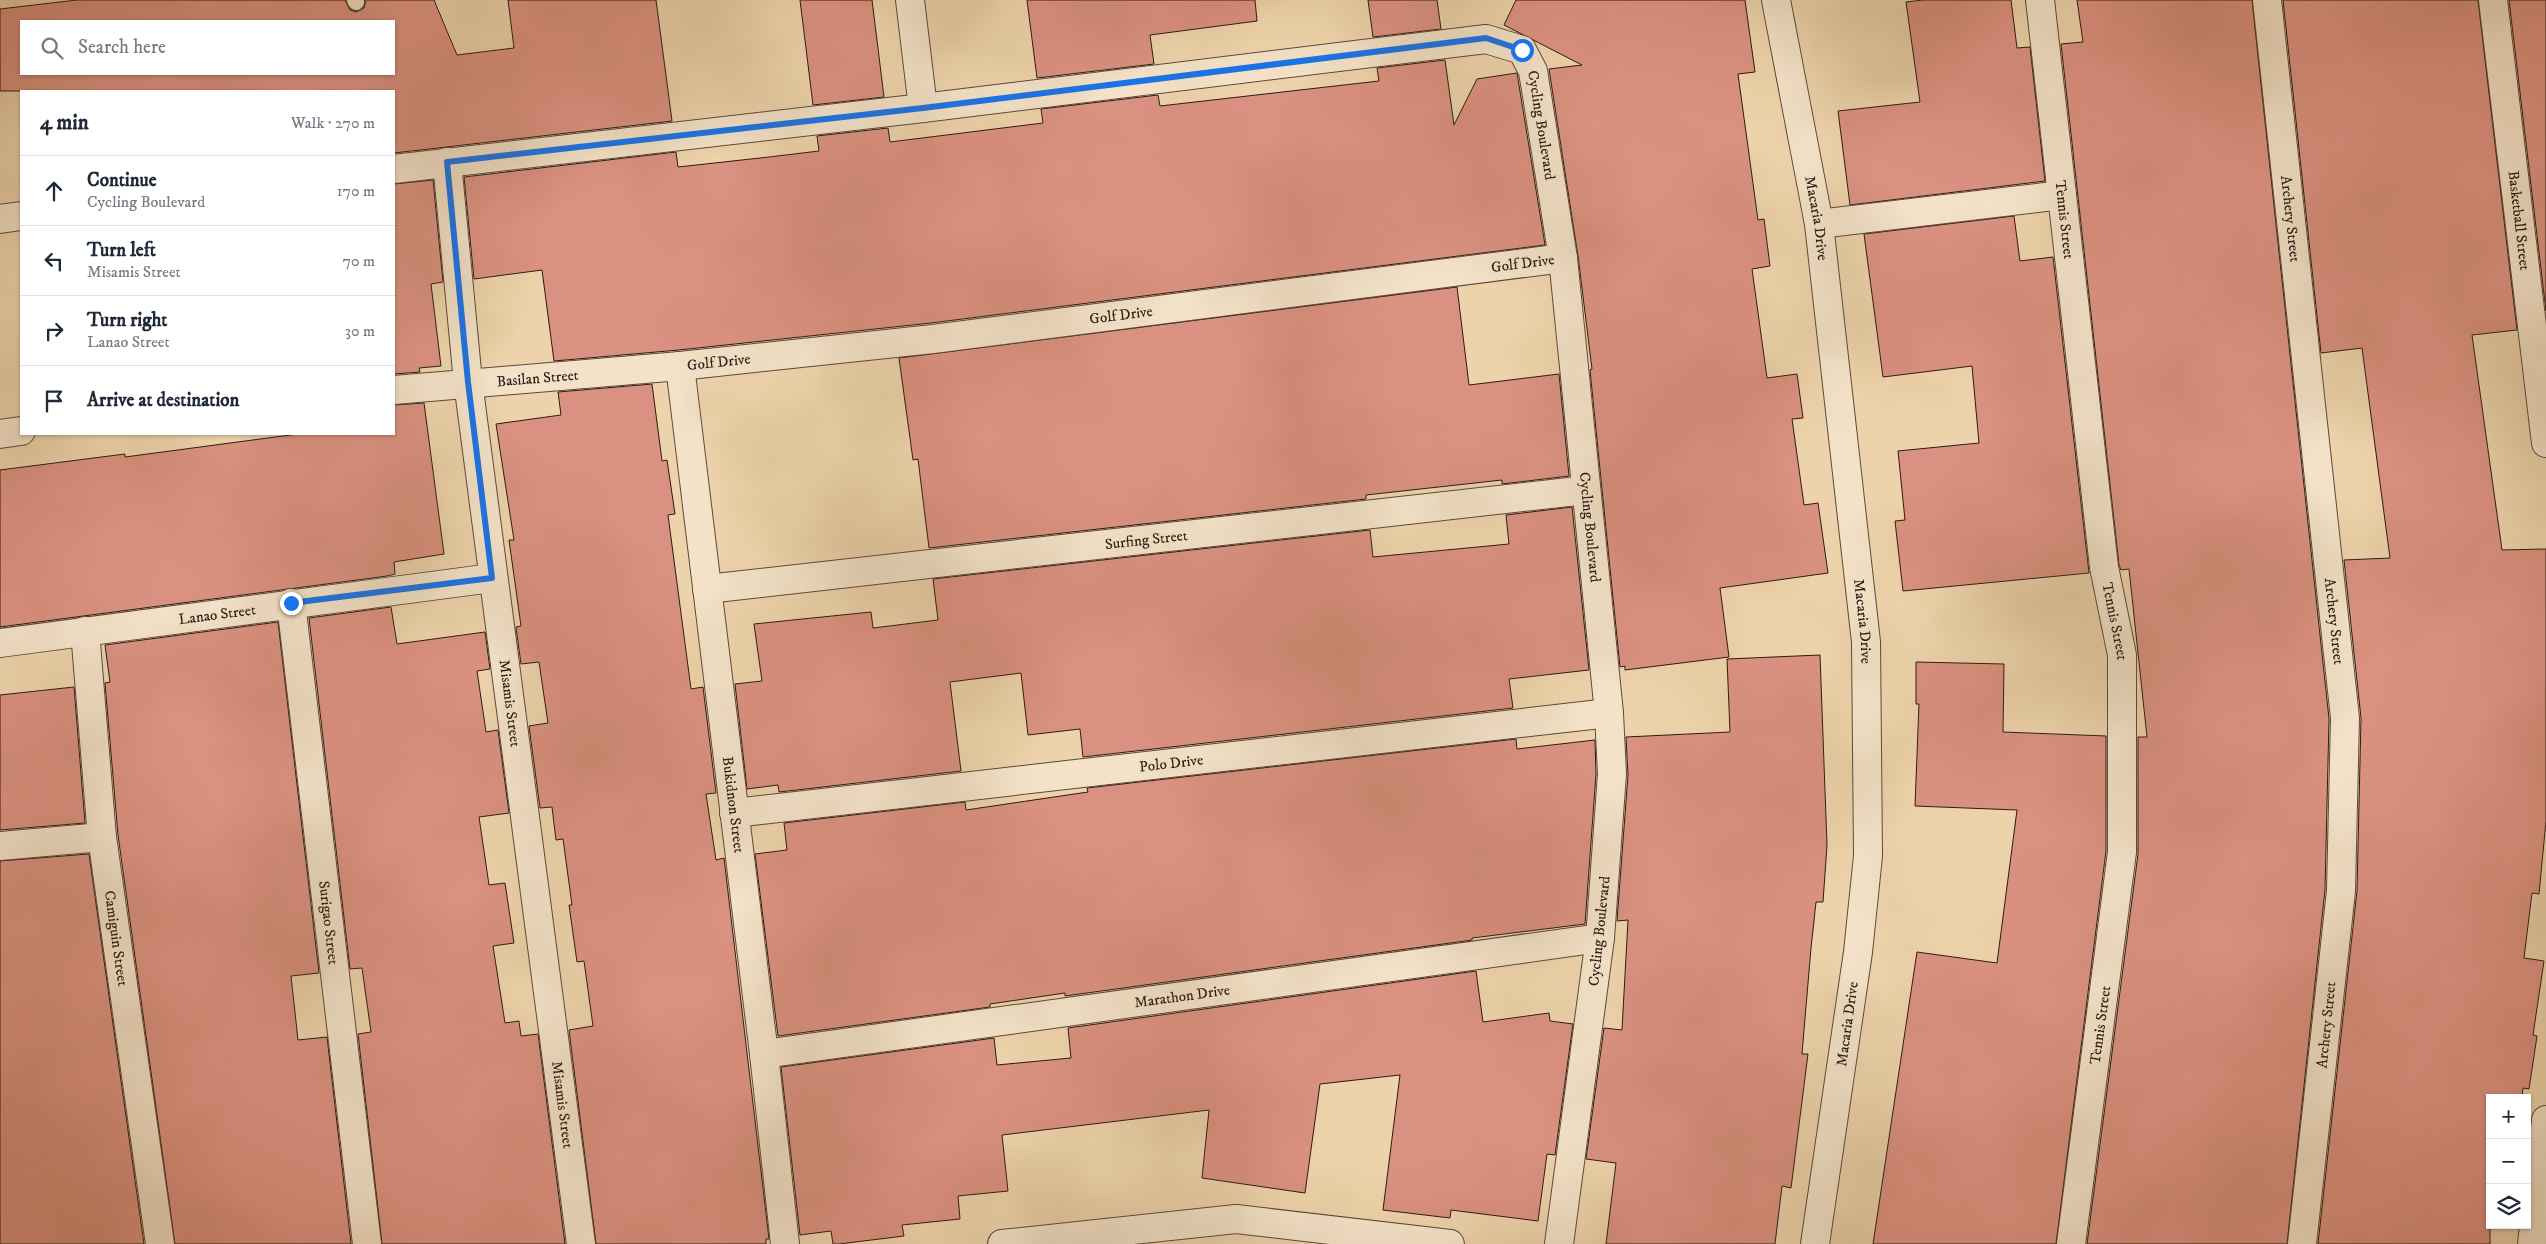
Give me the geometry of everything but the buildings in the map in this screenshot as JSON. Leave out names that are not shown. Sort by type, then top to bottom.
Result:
[{"type":"street","points":[[910,0],[923,108]]},
{"type":"street","name":"Macaria Drive","points":[[1776,0],[1819,224],[1866,642],[1868,856],[1858,952],[1815,1244]]},
{"type":"street","name":"Tennis Street","points":[[2040,0],[2104,567],[2122,655],[2122,852],[2071,1244]]},
{"type":"street","name":"Archery Street","points":[[2266,0],[2345,718],[2341,891],[2302,1244]]},
{"type":"street","name":"Basketball Street","points":[[2493,0],[2546,443]]},
{"type":"street","name":"Cycling Boulevard","points":[[395,169],[923,108],[1486,38],[1522,50],[1533,71],[1563,258],[1609,713],[1612,774],[1600,938],[1559,1244]]},
{"type":"street","name":"Misamis Street","points":[[447,162],[468,382],[492,578],[581,1244]]},
{"type":"street","points":[[1819,224],[2062,194]]},
{"type":"street","points":[[0,219],[20,216]]},
{"type":"street","name":"Golf Drive","points":[[680,366],[933,339],[1563,258]]},
{"type":"street","name":"Basilan Street","points":[[395,390],[468,382],[680,366]]},
{"type":"street","name":"Bukidnon Street","points":[[680,366],[764,1054],[785,1244]]},
{"type":"street","points":[[0,434],[20,431]]},
{"type":"street","name":"Surfing Street","points":[[707,589],[1586,490]]},
{"type":"street","name":"Lanao Street","points":[[0,643],[291,603],[492,578]]},
{"type":"street","name":"Surigao Street","points":[[291,603],[367,1244]]},
{"type":"street","name":"Camiguin Street","points":[[85,631],[102,837],[160,1244]]},
{"type":"street","name":"Polo Drive","points":[[734,813],[1609,713]]},
{"type":"street","points":[[0,846],[102,837]]},
{"type":"street","name":"Marathon Drive","points":[[764,1054],[1600,938]]},
{"type":"street","points":[[2532,1244],[2546,1120]]},
{"type":"street","points":[[1002,1244],[1236,1219],[1450,1244]]},
{"type":"route","points":[[291,603],[492,578],[468,382],[447,162],[923,108],[1486,38],[1522,50]]}]
